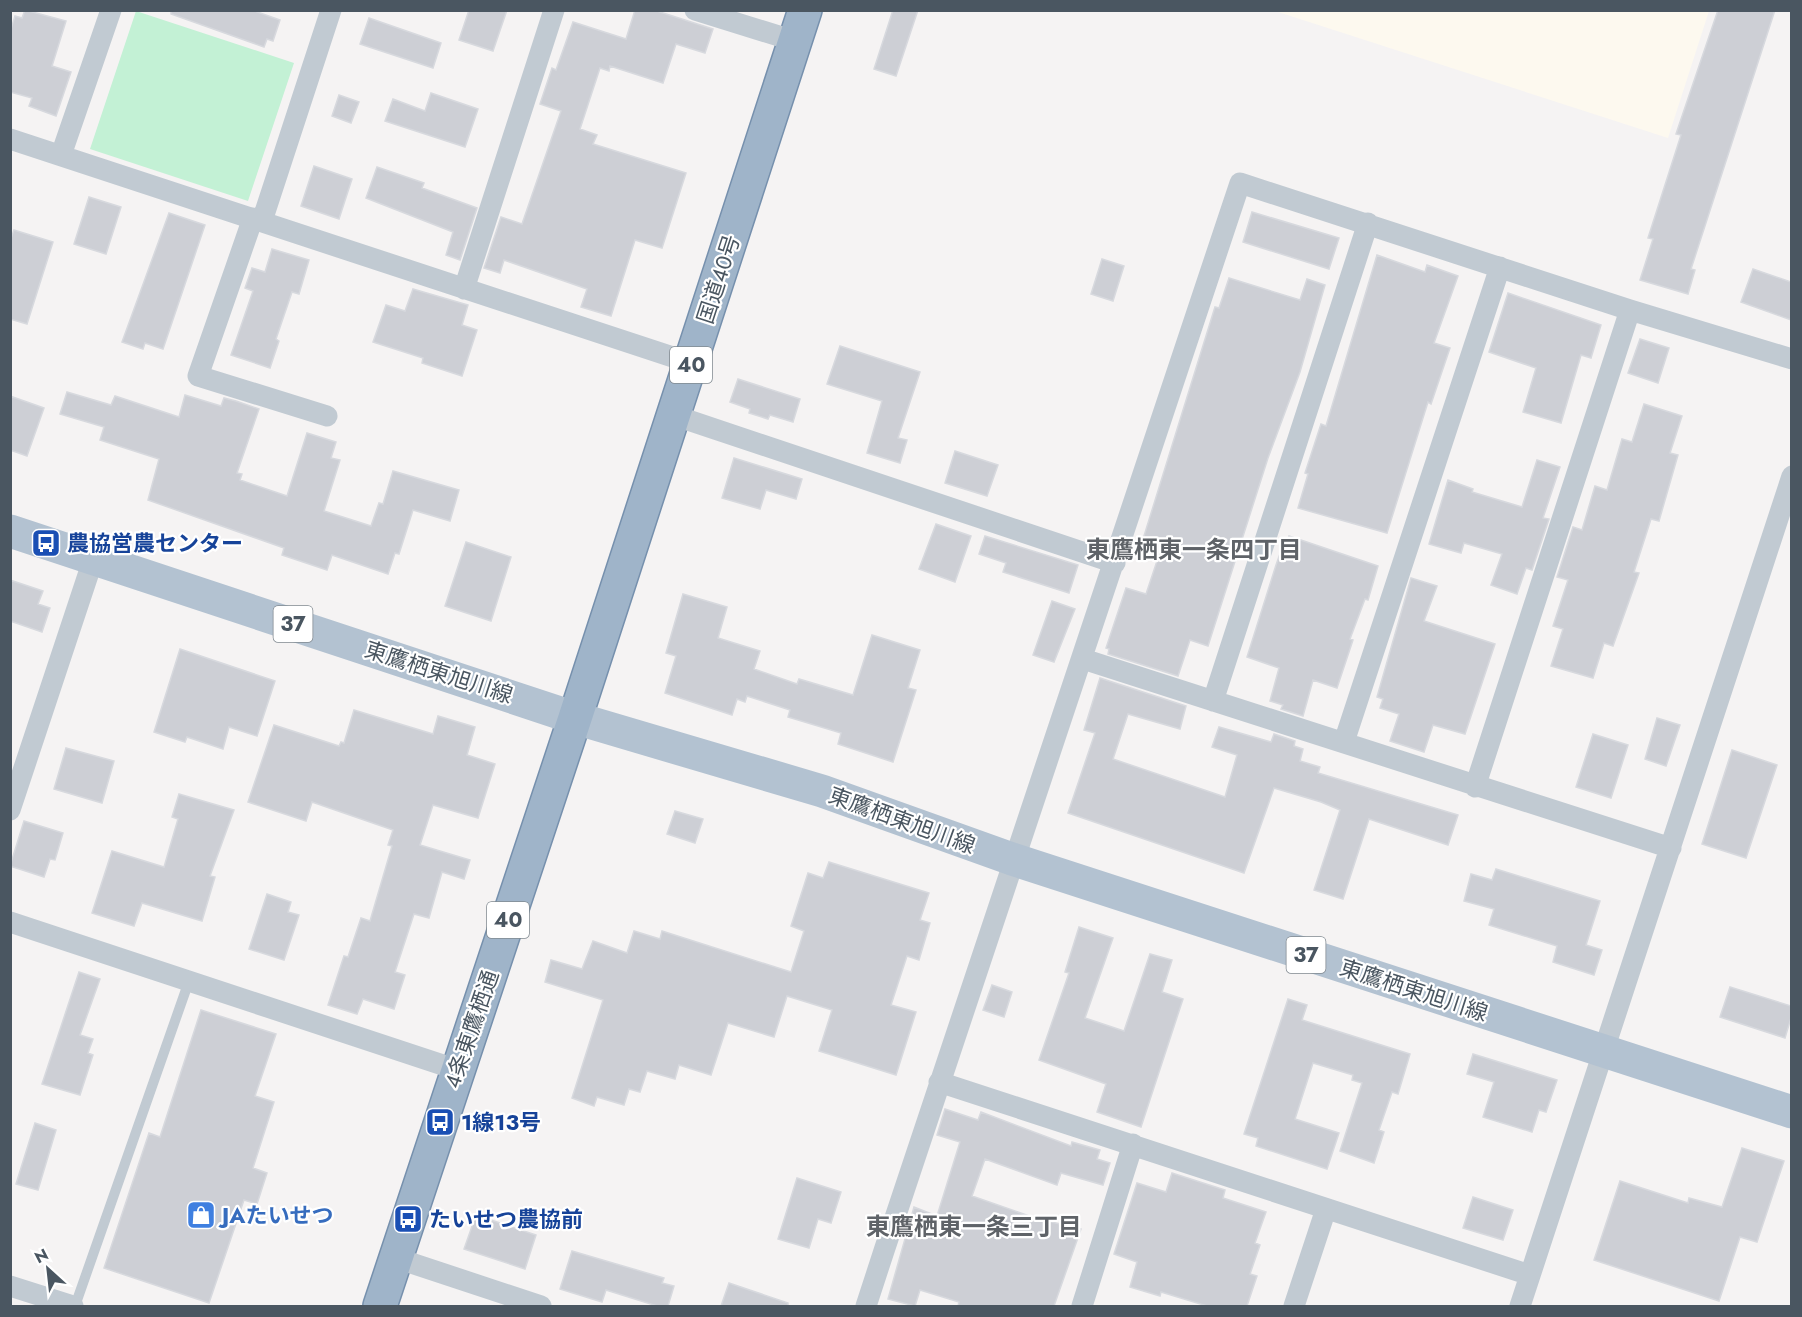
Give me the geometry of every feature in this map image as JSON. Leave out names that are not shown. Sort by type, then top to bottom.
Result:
[{"type":"highway","name":"国道40号","points":[[575,718],[805,10]]},
{"type":"highway","name":"4条東鷹栖通","points":[[380,1306],[575,718]]},
{"type":"main road","name":"東鷹栖東旭川線","points":[[10,531],[575,718],[822,791],[1012,859],[1791,1112]]},
{"type":"street","points":[[62,155],[111,10]]},
{"type":"street","points":[[327,416],[198,376],[258,220],[330,10]]},
{"type":"street","points":[[464,290],[554,10]]},
{"type":"street","points":[[695,10],[795,41]]},
{"type":"street","points":[[10,139],[691,363]]},
{"type":"street","points":[[866,1306],[1012,859],[1083,659],[1240,183],[1630,310],[1791,359]]},
{"type":"street","points":[[1213,701],[1368,223]]},
{"type":"street","points":[[1344,742],[1500,267]]},
{"type":"street","points":[[1475,787],[1630,310]]},
{"type":"street","points":[[673,415],[1115,562]]},
{"type":"street","points":[[1520,1306],[1791,476]]},
{"type":"street","points":[[10,810],[94,558]]},
{"type":"street","points":[[1083,659],[1344,742],[1475,787],[1671,848]]},
{"type":"street","points":[[10,922],[458,1070]]},
{"type":"street","points":[[939,1082],[1530,1275]]},
{"type":"street","points":[[1082,1306],[1133,1144]]},
{"type":"street","points":[[1294,1306],[1326,1209]]},
{"type":"street","points":[[396,1258],[541,1306]]},
{"type":"street","points":[[10,1286],[74,1306]]},
{"type":"lane","points":[[74,1306],[189,981]]},
{"type":"shaded area","points":[[1275,11],[1709,11],[1668,138]]},
{"type":"green space","points":[[136,11],[294,63],[248,201],[90,149]]},
{"type":"building","points":[[25,10],[66,21],[52,66],[71,72],[56,116],[29,106],[32,98],[10,92],[10,32],[15,16],[22,18]]},
{"type":"building","points":[[171,10],[252,10],[280,20],[273,41],[267,39],[264,47],[171,14]]},
{"type":"building","points":[[469,10],[507,10],[493,51],[459,40]]},
{"type":"building","points":[[635,10],[654,10],[713,29],[705,53],[676,44],[663,83],[610,66],[609,71],[600,68],[580,129],[597,135],[593,144],[686,173],[662,248],[635,240],[611,316],[581,307],[587,289],[504,260],[500,273],[484,268],[501,217],[522,224],[561,111],[540,104],[552,68],[556,70],[573,22],[626,39]]},
{"type":"building","points":[[893,10],[918,10],[896,76],[874,69]]},
{"type":"building","points":[[1718,10],[1775,10],[1691,269],[1695,270],[1688,294],[1640,280],[1653,239],[1648,238],[1681,135],[1676,134]]},
{"type":"building","points":[[369,18],[441,43],[433,68],[360,44]]},
{"type":"building","points":[[431,93],[478,109],[465,147],[385,121],[393,99],[425,111]]},
{"type":"building","points":[[339,95],[359,102],[351,123],[332,116]]},
{"type":"building","points":[[314,166],[352,179],[339,219],[301,206]]},
{"type":"building","points":[[377,167],[424,183],[422,188],[477,208],[460,260],[446,255],[453,232],[366,198]]},
{"type":"building","points":[[89,197],[121,207],[106,254],[74,244]]},
{"type":"building","points":[[1252,212],[1339,238],[1329,269],[1243,242]]},
{"type":"building","points":[[169,213],[205,225],[163,349],[145,343],[143,349],[122,342]]},
{"type":"building","points":[[14,230],[53,242],[27,324],[10,319],[10,241]]},
{"type":"building","points":[[272,249],[309,260],[299,294],[292,292],[276,339],[279,341],[270,368],[231,355],[253,291],[245,288],[252,268],[265,272]]},
{"type":"building","points":[[1377,255],[1425,272],[1427,265],[1458,276],[1434,343],[1450,348],[1431,404],[1428,402],[1387,533],[1298,508],[1308,474],[1305,473],[1321,424],[1326,426]]},
{"type":"building","points":[[1102,259],[1124,266],[1113,301],[1091,294]]},
{"type":"building","points":[[1753,269],[1791,282],[1791,320],[1741,302]]},
{"type":"building","points":[[1229,278],[1300,300],[1307,279],[1325,285],[1300,372],[1268,458],[1208,646],[1190,640],[1178,676],[1108,654],[1109,649],[1106,648],[1126,588],[1146,594],[1158,558],[1139,552],[1215,307],[1219,308]]},
{"type":"building","points":[[413,289],[468,305],[462,325],[477,330],[462,376],[422,363],[423,358],[373,342],[386,305],[405,311]]},
{"type":"building","points":[[1508,293],[1601,325],[1591,358],[1581,355],[1561,423],[1523,412],[1536,368],[1489,352]]},
{"type":"building","points":[[1640,339],[1669,348],[1658,383],[1628,373]]},
{"type":"building","points":[[840,346],[920,372],[898,438],[907,440],[900,463],[867,453],[882,401],[827,384]]},
{"type":"building","points":[[738,379],[800,399],[793,422],[770,415],[768,419],[749,413],[750,409],[730,402]]},
{"type":"building","points":[[67,392],[111,405],[115,396],[179,417],[185,395],[221,406],[224,398],[236,401],[259,409],[237,473],[242,474],[240,480],[287,496],[307,433],[336,442],[331,458],[340,460],[324,511],[371,526],[379,503],[383,504],[393,471],[459,490],[450,521],[413,510],[399,554],[395,553],[388,574],[332,555],[327,570],[282,555],[284,548],[148,500],[159,459],[100,440],[104,427],[60,414]]},
{"type":"building","points":[[10,396],[44,408],[27,456],[10,450]]},
{"type":"building","points":[[1644,404],[1682,416],[1670,453],[1678,455],[1659,521],[1651,519],[1634,572],[1639,573],[1613,646],[1604,643],[1593,678],[1551,666],[1563,629],[1553,626],[1568,580],[1557,577],[1573,527],[1582,530],[1595,486],[1607,490],[1622,439],[1632,442]]},
{"type":"building","points":[[955,451],[998,465],[987,496],[945,483]]},
{"type":"building","points":[[734,458],[802,479],[796,499],[766,490],[760,509],[722,498]]},
{"type":"building","points":[[1537,460],[1560,467],[1543,518],[1549,519],[1532,570],[1526,568],[1517,594],[1491,585],[1502,554],[1464,543],[1461,553],[1429,544],[1448,480],[1473,489],[1472,492],[1522,507]]},
{"type":"building","points":[[936,524],[971,536],[955,582],[919,569]]},
{"type":"building","points":[[985,536],[1078,565],[1069,593],[1003,572],[1006,563],[979,554]]},
{"type":"building","points":[[1289,536],[1378,566],[1368,600],[1365,599],[1350,639],[1353,640],[1337,688],[1313,680],[1303,716],[1281,709],[1283,705],[1270,701],[1279,668],[1247,657],[1276,565],[1281,551],[1284,552]]},
{"type":"building","points":[[466,542],[511,557],[491,621],[445,606]]},
{"type":"building","points":[[1411,578],[1437,586],[1424,621],[1495,644],[1465,734],[1433,725],[1424,752],[1390,741],[1399,714],[1380,708],[1383,699],[1377,697]]},
{"type":"building","points":[[10,580],[43,591],[38,604],[50,608],[42,632],[10,621]]},
{"type":"building","points":[[683,594],[727,607],[718,638],[760,651],[754,669],[797,684],[799,679],[853,695],[872,635],[920,650],[908,688],[916,690],[893,762],[838,744],[841,733],[788,717],[790,710],[747,696],[745,702],[737,699],[732,715],[665,693],[676,656],[666,653]]},
{"type":"building","points":[[1052,601],[1075,609],[1054,662],[1033,655]]},
{"type":"building","points":[[180,649],[275,681],[257,736],[229,727],[223,749],[187,737],[185,742],[154,732]]},
{"type":"building","points":[[1100,678],[1186,706],[1180,729],[1128,714],[1113,759],[1225,797],[1237,755],[1212,747],[1219,727],[1271,742],[1274,734],[1295,741],[1294,746],[1303,749],[1300,761],[1320,767],[1318,773],[1458,815],[1448,845],[1369,819],[1343,899],[1314,890],[1340,810],[1321,802],[1274,788],[1244,873],[1068,813],[1095,733],[1084,730]]},
{"type":"building","points":[[354,710],[433,734],[438,716],[475,727],[467,755],[495,764],[478,818],[433,805],[420,845],[470,860],[464,879],[442,872],[429,918],[414,914],[395,972],[405,975],[394,1009],[363,999],[357,1014],[328,1005],[344,956],[348,957],[361,918],[370,921],[392,846],[388,845],[393,830],[312,802],[306,821],[248,802],[274,725],[339,746],[341,742],[344,743]]},
{"type":"building","points":[[1657,718],[1680,725],[1666,766],[1645,759]]},
{"type":"building","points":[[1593,734],[1628,745],[1611,798],[1576,787]]},
{"type":"building","points":[[66,748],[114,761],[102,803],[54,789]]},
{"type":"building","points":[[1732,750],[1777,765],[1746,858],[1702,844]]},
{"type":"building","points":[[179,794],[234,810],[210,876],[215,877],[202,921],[142,903],[134,926],[92,913],[112,851],[164,867],[178,819],[172,817]]},
{"type":"building","points":[[675,811],[703,819],[695,843],[667,834]]},
{"type":"building","points":[[24,821],[63,833],[55,860],[50,859],[44,877],[10,866]]},
{"type":"building","points":[[829,862],[929,893],[920,920],[930,923],[919,960],[907,956],[891,1005],[916,1012],[896,1075],[819,1051],[832,1010],[787,996],[774,1037],[728,1023],[711,1075],[679,1065],[675,1079],[647,1071],[640,1092],[629,1089],[624,1105],[597,1097],[594,1106],[572,1098],[603,1000],[545,982],[551,960],[582,969],[593,941],[627,953],[634,931],[660,939],[662,931],[791,972],[804,931],[791,926],[808,873],[823,878]]},
{"type":"building","points":[[1496,869],[1600,901],[1586,945],[1602,950],[1594,975],[1553,962],[1557,946],[1489,925],[1494,909],[1464,901],[1471,874],[1492,880]]},
{"type":"building","points":[[267,894],[291,902],[288,912],[299,915],[284,960],[249,949]]},
{"type":"building","points":[[1079,927],[1113,938],[1085,1018],[1124,1031],[1150,954],[1172,960],[1162,992],[1183,999],[1141,1127],[1097,1112],[1106,1084],[1039,1060],[1069,973],[1065,972]]},
{"type":"building","points":[[79,972],[100,979],[80,1035],[93,1039],[88,1053],[93,1055],[80,1095],[42,1084]]},
{"type":"building","points":[[992,985],[1012,992],[1004,1017],[983,1010]]},
{"type":"building","points":[[1730,987],[1791,1006],[1791,1018],[1785,1038],[1720,1017]]},
{"type":"building","points":[[1288,999],[1307,1005],[1302,1020],[1410,1054],[1398,1094],[1392,1092],[1379,1130],[1384,1132],[1374,1163],[1340,1151],[1362,1083],[1352,1080],[1353,1075],[1313,1063],[1295,1119],[1339,1133],[1327,1169],[1256,1146],[1258,1138],[1244,1134]]},
{"type":"building","points":[[201,1010],[276,1034],[255,1096],[274,1102],[253,1168],[267,1173],[257,1204],[244,1200],[209,1303],[104,1268],[149,1133],[160,1137]]},
{"type":"building","points":[[1473,1054],[1557,1080],[1546,1112],[1539,1110],[1532,1132],[1483,1117],[1494,1082],[1467,1074]]},
{"type":"building","points":[[945,1109],[978,1120],[981,1112],[1071,1146],[1072,1142],[1100,1150],[1097,1159],[1110,1163],[1103,1185],[1061,1173],[1057,1185],[985,1159],[972,1196],[1035,1218],[1081,1229],[1054,1306],[958,1306],[959,1302],[920,1290],[915,1306],[888,1299],[914,1207],[937,1216],[960,1142],[937,1135]]},
{"type":"building","points":[[35,1123],[56,1130],[38,1190],[16,1184]]},
{"type":"building","points":[[1742,1148],[1784,1161],[1757,1242],[1740,1237],[1719,1301],[1594,1260],[1620,1181],[1688,1203],[1689,1198],[1722,1207]]},
{"type":"building","points":[[1172,1173],[1225,1190],[1223,1198],[1266,1212],[1255,1243],[1260,1245],[1250,1274],[1257,1276],[1247,1306],[1207,1306],[1161,1292],[1160,1296],[1130,1287],[1137,1262],[1114,1254],[1137,1183],[1166,1192]]},
{"type":"building","points":[[797,1178],[841,1192],[831,1223],[818,1219],[809,1248],[778,1239]]},
{"type":"building","points":[[1473,1197],[1513,1210],[1503,1240],[1463,1228]]},
{"type":"building","points":[[476,1215],[536,1235],[525,1269],[464,1249]]},
{"type":"building","points":[[572,1251],[664,1278],[662,1283],[674,1286],[668,1306],[657,1306],[606,1290],[602,1302],[560,1289]]},
{"type":"building","points":[[729,1283],[788,1303],[788,1306],[721,1306]]},
{"type":"place","name":"農協営農センター","points":[[46,543]]},
{"type":"place","name":"1線13号","points":[[440,1122]]},
{"type":"place","name":"JAたいせつ","points":[[201,1215]]},
{"type":"place","name":"たいせつ農協前","points":[[408,1219]]},
{"type":"district","name":"東鷹栖東一条四丁目","points":[[1194,549]]},
{"type":"district","name":"東鷹栖東一条三丁目","points":[[974,1226]]}]
